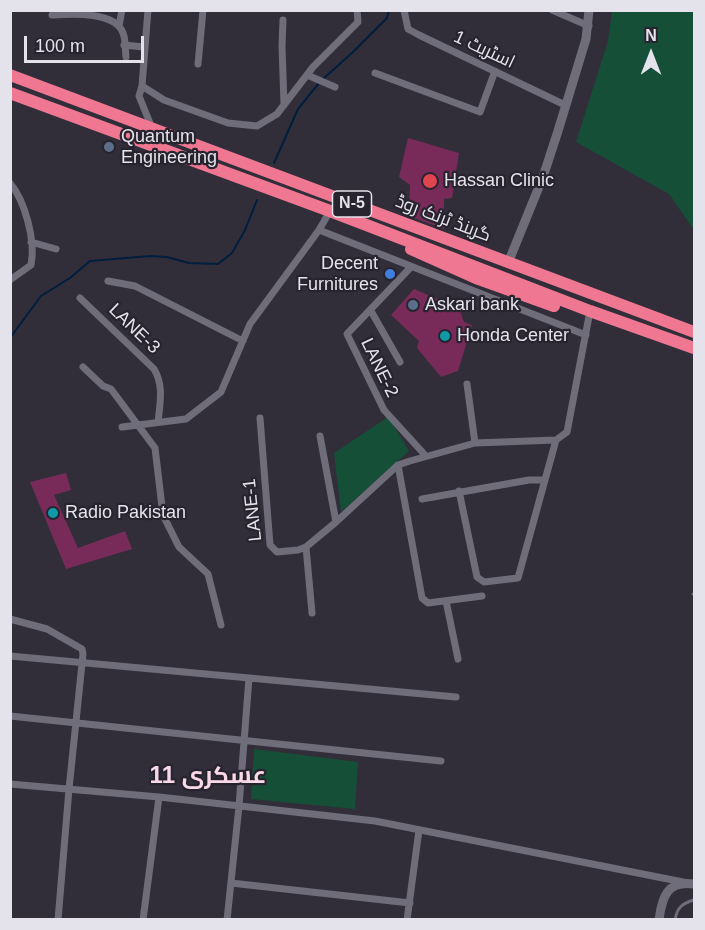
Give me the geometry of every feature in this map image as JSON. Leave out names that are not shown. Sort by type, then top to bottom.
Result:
[{"type":"highway","name":"گرینڈ ٹرنک روڈ","points":[[12,74],[694,332]]},
{"type":"highway","name":"گرینڈ ٹرنک روڈ","points":[[10,93],[694,348]]},
{"type":"highway","name":"گرینڈ ٹرنک روڈ","points":[[365,225],[423,256],[476,278],[555,306],[590,311]]},
{"type":"highway","points":[[503,278],[508,263]]},
{"type":"street","points":[[119,26],[122,10]]},
{"type":"street","points":[[148,10],[142,86],[139,96],[152,128]]},
{"type":"street","points":[[198,64],[203,10]]},
{"type":"street","points":[[142,86],[164,100],[228,123],[257,126],[277,114],[307,75],[358,22],[357,10]]},
{"type":"street","name":"اسٹریٹ 1","points":[[404,10],[408,29],[566,105]]},
{"type":"street","points":[[552,10],[589,26]]},
{"type":"street","points":[[508,263],[543,177],[589,26],[589,10]]},
{"type":"street","points":[[52,15],[91,15],[119,26],[124,35],[126,57]]},
{"type":"street","points":[[284,20],[282,46],[284,105]]},
{"type":"street","points":[[124,45],[144,47]]},
{"type":"street","points":[[375,73],[480,112],[495,71]]},
{"type":"street","points":[[307,75],[335,87]]},
{"type":"street","points":[[10,183],[24,204],[32,242],[31,265],[10,280]]},
{"type":"street","points":[[122,427],[186,419],[221,392],[250,324],[330,212]]},
{"type":"street","points":[[319,230],[586,335]]},
{"type":"street","points":[[32,242],[56,249]]},
{"type":"street","name":"LANE-2","points":[[411,267],[347,334],[384,410],[425,455]]},
{"type":"street","name":"LANE-3","points":[[108,281],[135,285],[243,341]]},
{"type":"street","name":"LANE-3","points":[[80,298],[154,369],[159,377],[160,387],[158,422]]},
{"type":"street","points":[[371,311],[399,362]]},
{"type":"street","points":[[312,613],[306,547],[398,465],[425,455],[475,443],[556,440],[567,432],[590,311]]},
{"type":"street","points":[[83,367],[103,386],[111,389],[155,448],[163,514],[179,547],[208,574],[221,625]]},
{"type":"street","points":[[467,384],[475,443]]},
{"type":"street","name":"LANE-1","points":[[260,418],[270,545],[277,552],[306,547]]},
{"type":"street","points":[[320,436],[336,522]]},
{"type":"street","points":[[459,491],[477,577],[484,582],[518,579],[556,440]]},
{"type":"street","points":[[398,465],[422,598],[428,603],[482,596]]},
{"type":"street","points":[[422,499],[529,480],[545,480]]},
{"type":"street","points":[[446,601],[458,659]]},
{"type":"street","points":[[10,619],[47,629],[82,649],[83,654],[58,920]]},
{"type":"street","points":[[10,656],[456,697]]},
{"type":"street","points":[[228,920],[249,678]]},
{"type":"street","points":[[10,716],[441,761]]},
{"type":"street","points":[[10,784],[159,797],[375,821],[694,884]]},
{"type":"street","points":[[143,920],[159,797]]},
{"type":"street","points":[[408,920],[419,830]]},
{"type":"street","points":[[659,920],[662,902],[669,889],[683,882]]},
{"type":"street","points":[[231,883],[410,903]]},
{"type":"lane","points":[[675,920],[677,911],[682,905],[694,900]]},
{"type":"green space","points":[[612,10],[694,11],[694,230],[669,194],[576,142],[608,41]]},
{"type":"green space","points":[[388,417],[409,451],[341,512],[334,453]]},
{"type":"green space","points":[[254,749],[358,762],[355,809],[251,799]]},
{"type":"building","name":"Hassan Clinic","points":[[408,138],[459,153],[452,198],[444,199],[444,229],[409,216],[410,185],[399,177]]},
{"type":"building","name":"Honda Center","points":[[414,289],[459,308],[464,322],[472,325],[458,371],[441,377],[417,348],[419,341],[391,315]]},
{"type":"building","name":"Radio Pakistan","points":[[66,473],[71,490],[54,495],[78,548],[125,531],[132,549],[66,569],[30,482]]},
{"type":"waterway","points":[[323,79],[387,18],[389,10]]},
{"type":"waterway","points":[[274,163],[298,109],[319,83]]},
{"type":"waterway","points":[[10,338],[41,296],[70,278],[90,261],[150,256],[167,257],[189,263],[218,264],[232,253],[245,230],[257,200]]},
{"type":"place","name":"Quantum Engineering","points":[[109,147]]},
{"type":"place","name":"Hassan Clinic","points":[[430,181]]},
{"type":"place","name":"Decent Furnitures","points":[[390,274]]},
{"type":"place","name":"Askari bank","points":[[413,305]]},
{"type":"place","name":"Honda Center","points":[[445,336]]},
{"type":"place","name":"Radio Pakistan","points":[[53,513]]},
{"type":"district","name":"عسکری 11","points":[[208,776]]}]
